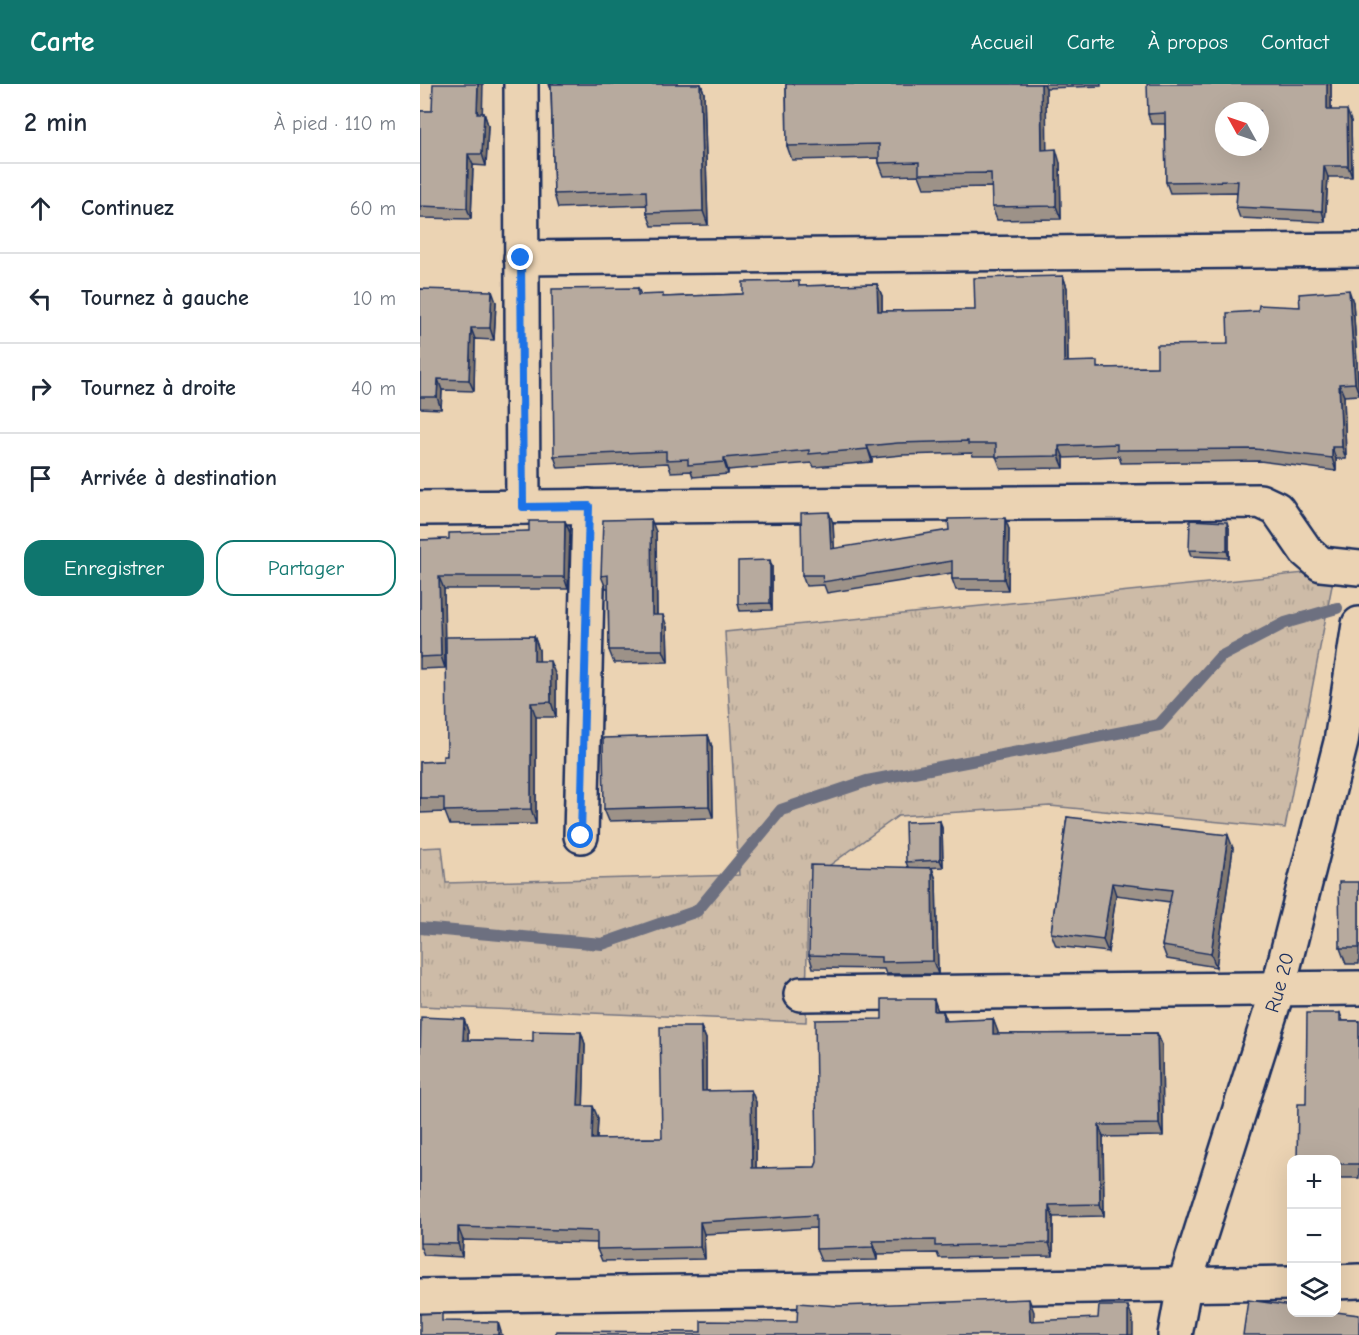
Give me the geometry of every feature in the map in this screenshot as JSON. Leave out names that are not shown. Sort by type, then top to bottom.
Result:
[{"type":"street","points":[[520,84],[523,507]]},
{"type":"street","points":[[521,258],[1359,250]]},
{"type":"street","points":[[420,508],[1260,501],[1277,509],[1306,551],[1321,564],[1359,568]]},
{"type":"street","points":[[581,836],[589,506]]},
{"type":"street","name":"Rue 20","points":[[1175,1335],[1184,1286],[1278,989],[1350,742],[1359,624]]},
{"type":"street","points":[[801,994],[1359,988]]},
{"type":"street","points":[[1341,1282],[1359,1281]]},
{"type":"street","points":[[420,1296],[1287,1283]]},
{"type":"green space","points":[[1335,570],[1285,828],[1050,806],[898,816],[808,881],[806,1022],[420,1006],[420,848],[442,847],[446,883],[739,875],[725,632]]},
{"type":"building","points":[[433,84],[478,84],[477,113],[484,113],[482,154],[468,154],[467,208],[420,206],[420,111],[432,111]]},
{"type":"building","points":[[551,84],[700,84],[703,211],[647,213],[646,191],[554,194]]},
{"type":"building","points":[[786,84],[1041,84],[1042,150],[1056,149],[1056,206],[992,207],[991,173],[919,174],[919,162],[879,163],[879,144],[787,146]]},
{"type":"building","points":[[1147,84],[1327,84],[1327,110],[1347,110],[1348,166],[1324,166],[1322,211],[1236,207],[1238,181],[1166,182],[1165,113],[1148,114]]},
{"type":"building","points":[[1063,276],[1064,362],[1097,361],[1097,368],[1157,367],[1157,345],[1228,344],[1227,313],[1258,311],[1259,305],[1300,307],[1299,294],[1349,290],[1355,383],[1339,384],[1342,447],[1332,447],[1332,458],[1255,449],[1117,450],[1117,444],[1059,446],[1059,456],[996,457],[996,444],[968,444],[968,441],[898,443],[867,446],[868,449],[809,454],[809,450],[724,458],[724,462],[688,465],[688,459],[666,460],[666,451],[554,456],[552,289],[638,288],[638,295],[663,294],[663,297],[743,294],[743,282],[799,281],[799,286],[877,284],[878,311],[975,310],[974,278]]},
{"type":"building","points":[[420,289],[492,291],[490,328],[471,328],[469,380],[438,379],[437,397],[420,397]]},
{"type":"building","points":[[829,512],[831,549],[949,530],[948,519],[1005,518],[1004,579],[952,579],[952,561],[823,582],[822,575],[802,575],[801,513]]},
{"type":"building","points":[[651,519],[652,615],[663,615],[663,650],[609,650],[608,575],[601,576],[603,520]]},
{"type":"building","points":[[1190,520],[1227,522],[1227,551],[1189,550]]},
{"type":"building","points":[[529,521],[565,521],[564,577],[439,577],[441,656],[420,657],[420,540],[449,539],[449,533],[529,531]]},
{"type":"building","points":[[770,560],[770,603],[738,604],[738,561]]},
{"type":"building","points":[[534,636],[534,661],[550,661],[551,702],[531,703],[531,809],[444,811],[444,798],[420,798],[420,762],[443,761],[443,756],[447,756],[446,637]]},
{"type":"building","points":[[708,735],[709,806],[604,809],[603,738]]},
{"type":"building","points":[[1067,817],[1228,835],[1211,954],[1162,946],[1172,890],[1112,883],[1103,940],[1051,933]]},
{"type":"building","points":[[940,821],[940,860],[906,862],[905,822]]},
{"type":"building","points":[[811,865],[932,868],[933,961],[881,962],[881,957],[809,955]]},
{"type":"building","points":[[1339,882],[1359,882],[1359,948],[1340,948]]},
{"type":"building","points":[[882,999],[934,999],[934,1011],[943,1011],[943,1021],[993,1019],[993,1034],[1157,1033],[1159,1124],[1099,1125],[1100,1204],[1049,1205],[1049,1243],[935,1246],[935,1240],[873,1241],[873,1247],[816,1249],[816,1215],[700,1222],[700,1247],[597,1249],[597,1231],[458,1227],[458,1244],[420,1243],[421,1017],[464,1019],[463,1040],[533,1041],[533,1031],[581,1032],[578,1106],[593,1106],[592,1139],[662,1138],[660,1027],[701,1027],[702,1091],[751,1090],[752,1168],[815,1167],[817,1162],[815,1020],[882,1019]]},
{"type":"building","points":[[1307,1013],[1340,1013],[1340,1021],[1359,1021],[1359,1164],[1341,1164],[1341,1155],[1297,1155],[1298,1104],[1306,1104]]},
{"type":"building","points":[[1029,1299],[1030,1321],[1098,1318],[1099,1306],[1128,1306],[1128,1335],[556,1335],[556,1331],[701,1332],[701,1321],[797,1322],[798,1303],[838,1306]]},
{"type":"building","points":[[1248,1300],[1287,1305],[1287,1317],[1341,1317],[1341,1313],[1359,1315],[1359,1335],[1243,1335]]},
{"type":"building","points":[[442,1313],[442,1321],[498,1322],[498,1335],[420,1335],[420,1314]]},
{"type":"waterway","points":[[420,928],[602,944],[697,911],[781,810],[867,781],[1159,725],[1220,657],[1285,623],[1337,608]]},
{"type":"route","points":[[521,258],[523,507],[589,506],[581,836]]}]
